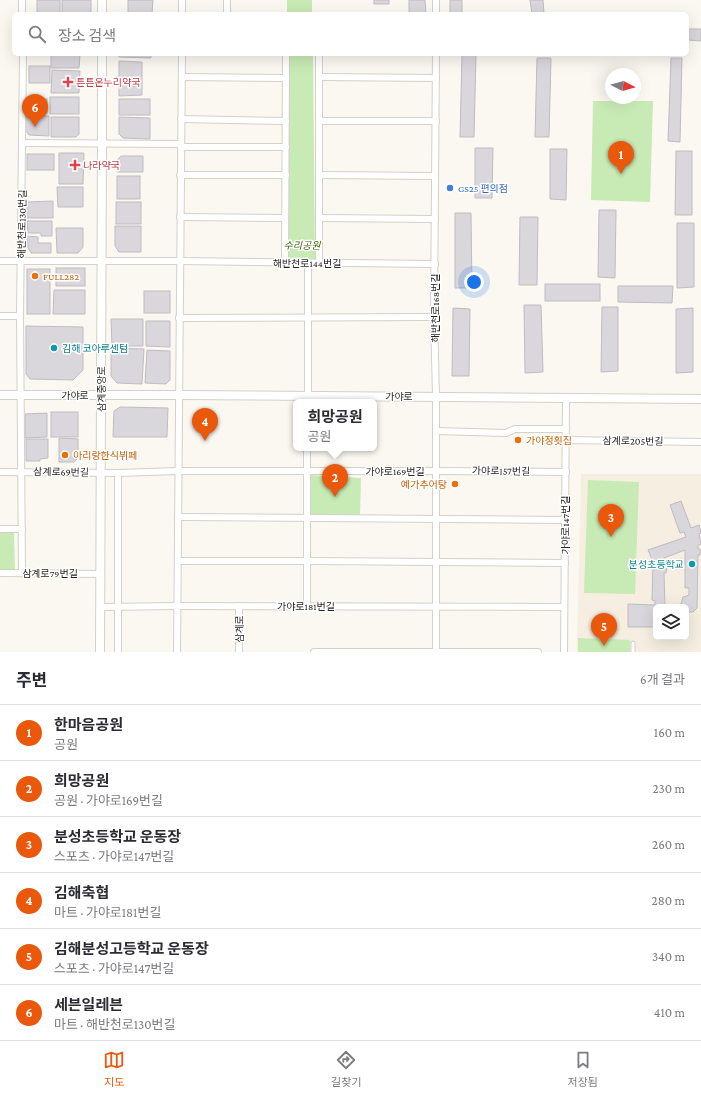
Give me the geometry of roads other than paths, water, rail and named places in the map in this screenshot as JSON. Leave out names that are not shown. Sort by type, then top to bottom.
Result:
[{"type":"main road","points":[[102,0],[102,12]]},
{"type":"main road","name":"삼계중앙로","points":[[100,652],[102,56]]},
{"type":"main road","name":"가야로","points":[[0,395],[180,394],[308,399],[436,396],[701,399]]},
{"type":"street","points":[[22,0],[22,12]]},
{"type":"street","points":[[182,0],[182,12]]},
{"type":"street","points":[[227,0],[227,12]]},
{"type":"street","points":[[436,0],[436,12]]},
{"type":"street","name":"해반천로130번길","points":[[21,472],[20,316],[22,56]]},
{"type":"street","points":[[177,652],[180,394],[179,261],[182,56]]},
{"type":"street","points":[[285,262],[286,56]]},
{"type":"street","points":[[319,56],[319,263]]},
{"type":"street","name":"해반천로168번길","points":[[436,56],[434,317],[436,396]]},
{"type":"street","points":[[182,77],[286,78]]},
{"type":"street","points":[[319,77],[436,78]]},
{"type":"street","points":[[181,119],[286,122]]},
{"type":"street","points":[[320,121],[436,121]]},
{"type":"street","points":[[22,143],[102,143],[181,146],[286,147]]},
{"type":"street","points":[[180,175],[286,175]]},
{"type":"street","points":[[320,175],[435,176]]},
{"type":"street","points":[[180,217],[286,218]]},
{"type":"street","points":[[319,218],[435,219]]},
{"type":"street","name":"해반천로144번길","points":[[0,261],[179,261],[435,264]]},
{"type":"street","points":[[308,263],[308,399]]},
{"type":"street","points":[[0,316],[20,316]]},
{"type":"street","points":[[179,318],[434,317]]},
{"type":"street","points":[[436,396],[436,652]]},
{"type":"street","name":"가야로147번길","points":[[564,652],[566,398]]},
{"type":"street","points":[[436,431],[506,433],[516,429],[566,429]]},
{"type":"street","name":"삼계로205번길","points":[[566,440],[701,442]]},
{"type":"street","points":[[307,451],[307,606]]},
{"type":"street","points":[[178,471],[307,471]]},
{"type":"street","name":"삼계로69번길","points":[[0,472],[118,473],[178,471]]},
{"type":"street","name":"가야로169번길","points":[[307,471],[436,471]]},
{"type":"street","name":"가야로157번길","points":[[436,471],[566,472]]},
{"type":"street","name":"삼계로69번길","points":[[21,472],[22,573]]},
{"type":"street","points":[[118,473],[118,652]]},
{"type":"street","points":[[178,517],[565,520]]},
{"type":"street","points":[[0,529],[22,529]]},
{"type":"street","points":[[178,561],[565,563]]},
{"type":"street","name":"삼계로79번길","points":[[0,573],[101,574]]},
{"type":"street","name":"삼계로","points":[[239,606],[239,652]]},
{"type":"street","points":[[436,606],[564,607]]},
{"type":"street","name":"가야로181번길","points":[[100,607],[436,606]]},
{"type":"street","points":[[314,652],[538,652]]},
{"type":"lane","points":[[633,643],[633,652]]},
{"type":"place","name":"튼튼온누리약국","points":[[68,82]]},
{"type":"place","name":"세븐일레븐","points":[[35,127]]},
{"type":"place","name":"나라약국","points":[[75,165]]},
{"type":"place","name":"한마음공원","points":[[621,174]]},
{"type":"place","name":"GS25 편의점","points":[[450,188]]},
{"type":"place","name":"FULL282","points":[[35,276]]},
{"type":"place","name":"김해 코아루센텀","points":[[54,348]]},
{"type":"place","name":"가야정횟집","points":[[518,440]]},
{"type":"place","name":"김해축협","points":[[205,441]]},
{"type":"place","name":"아리랑한식뷔페","points":[[65,455]]},
{"type":"place","name":"예가추어탕","points":[[455,484]]},
{"type":"place","name":"희망공원","points":[[335,497]]},
{"type":"place","name":"분성초등학교 운동장","points":[[611,537]]},
{"type":"place","name":"분성초등학교","points":[[692,564]]},
{"type":"place","name":"김해분성고등학교 운동장","points":[[604,646]]},
{"type":"park label","name":"수리공원","points":[[302,245]]}]
